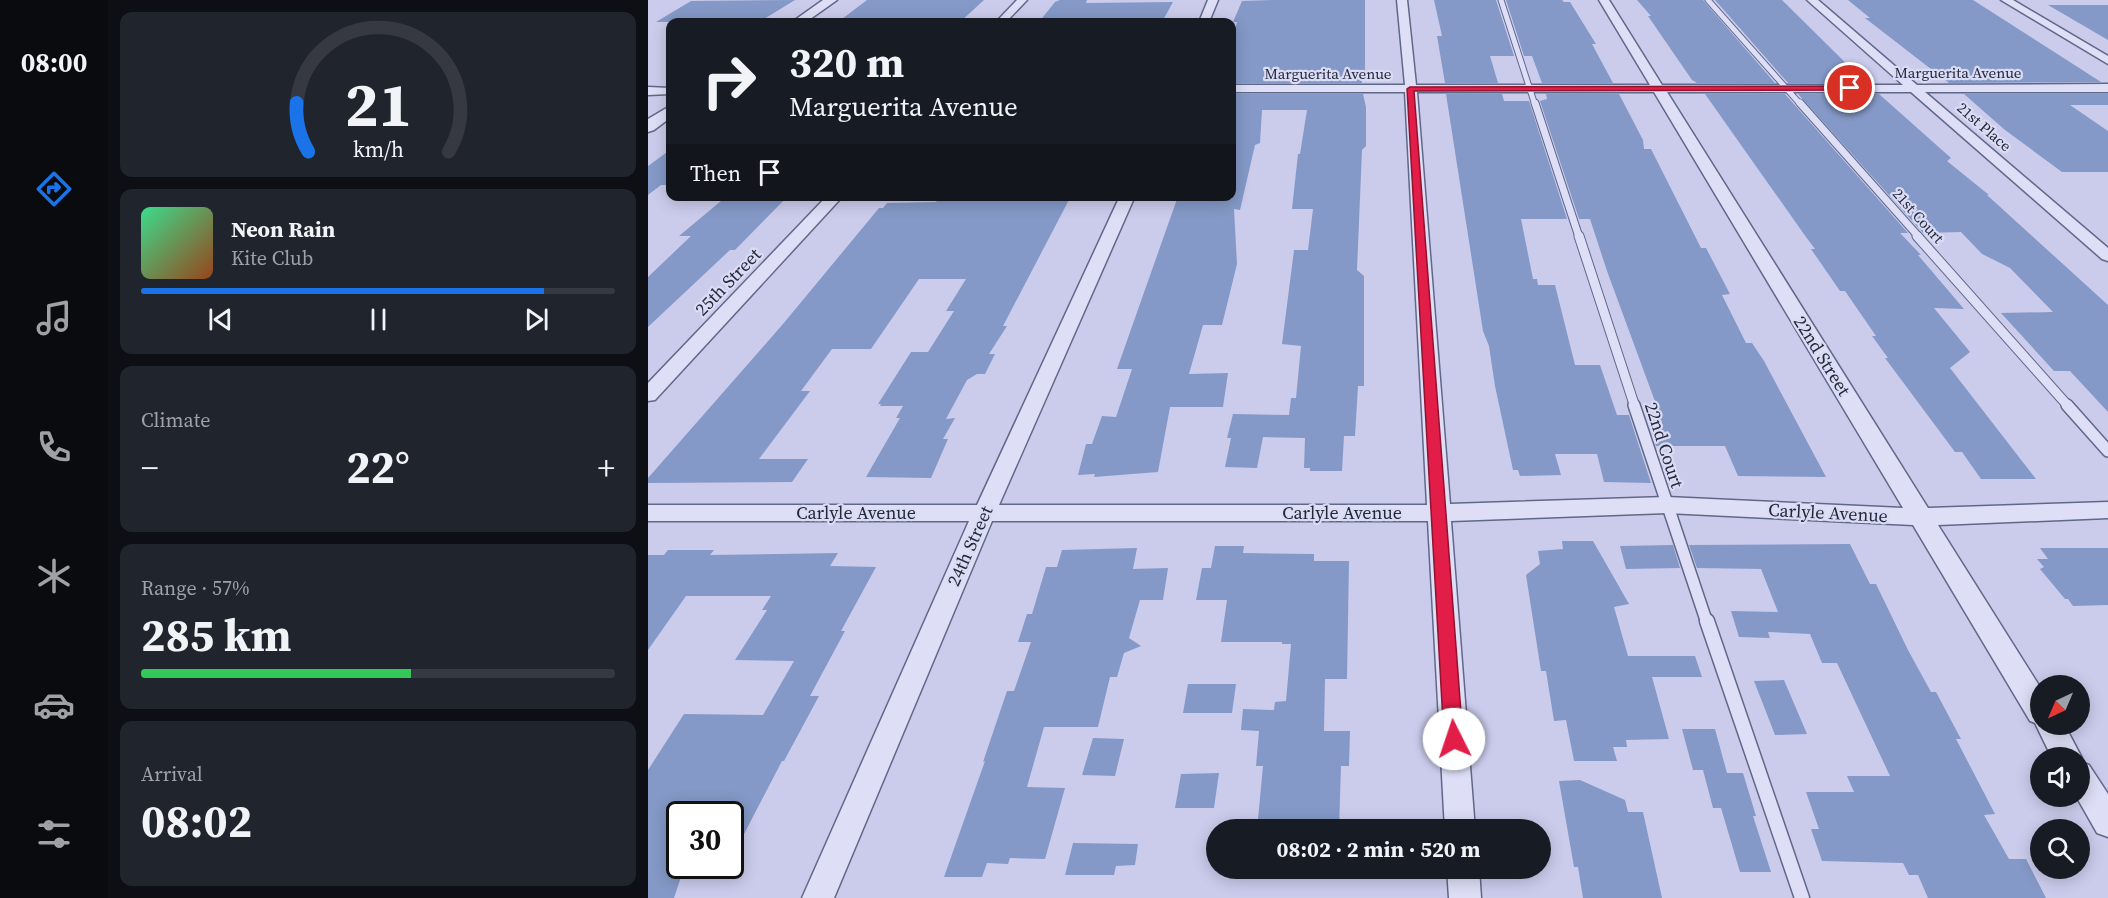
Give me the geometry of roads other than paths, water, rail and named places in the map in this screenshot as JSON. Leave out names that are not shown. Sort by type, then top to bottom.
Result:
[{"type":"street","points":[[804,18],[831,0]]},
{"type":"street","points":[[1004,18],[1022,0]]},
{"type":"street","points":[[1206,18],[1213,0]]},
{"type":"street","points":[[1402,0],[1459,819]]},
{"type":"street","name":"22nd Street","points":[[1604,0],[2030,696]]},
{"type":"street","name":"21st Place","points":[[1812,0],[2108,256]]},
{"type":"street","points":[[2006,0],[2108,61]]},
{"type":"street","name":"Marguerita Avenue","points":[[1236,89],[2108,88]]},
{"type":"street","points":[[648,92],[666,91]]},
{"type":"street","points":[[648,127],[666,114]]},
{"type":"street","name":"25th Street","points":[[648,395],[831,201]]},
{"type":"street","name":"24th Street","points":[[818,898],[984,513],[1126,201]]},
{"type":"street","name":"Carlyle Avenue","points":[[648,513],[1437,513],[1667,505],[1920,517],[2108,510]]},
{"type":"street","points":[[2090,793],[2108,822]]},
{"type":"street","points":[[1464,879],[1465,898]]},
{"type":"lane","name":"22nd Court","points":[[1501,0],[1667,505],[1802,898]]},
{"type":"lane","name":"21st Court","points":[[1708,0],[2108,451]]}]
